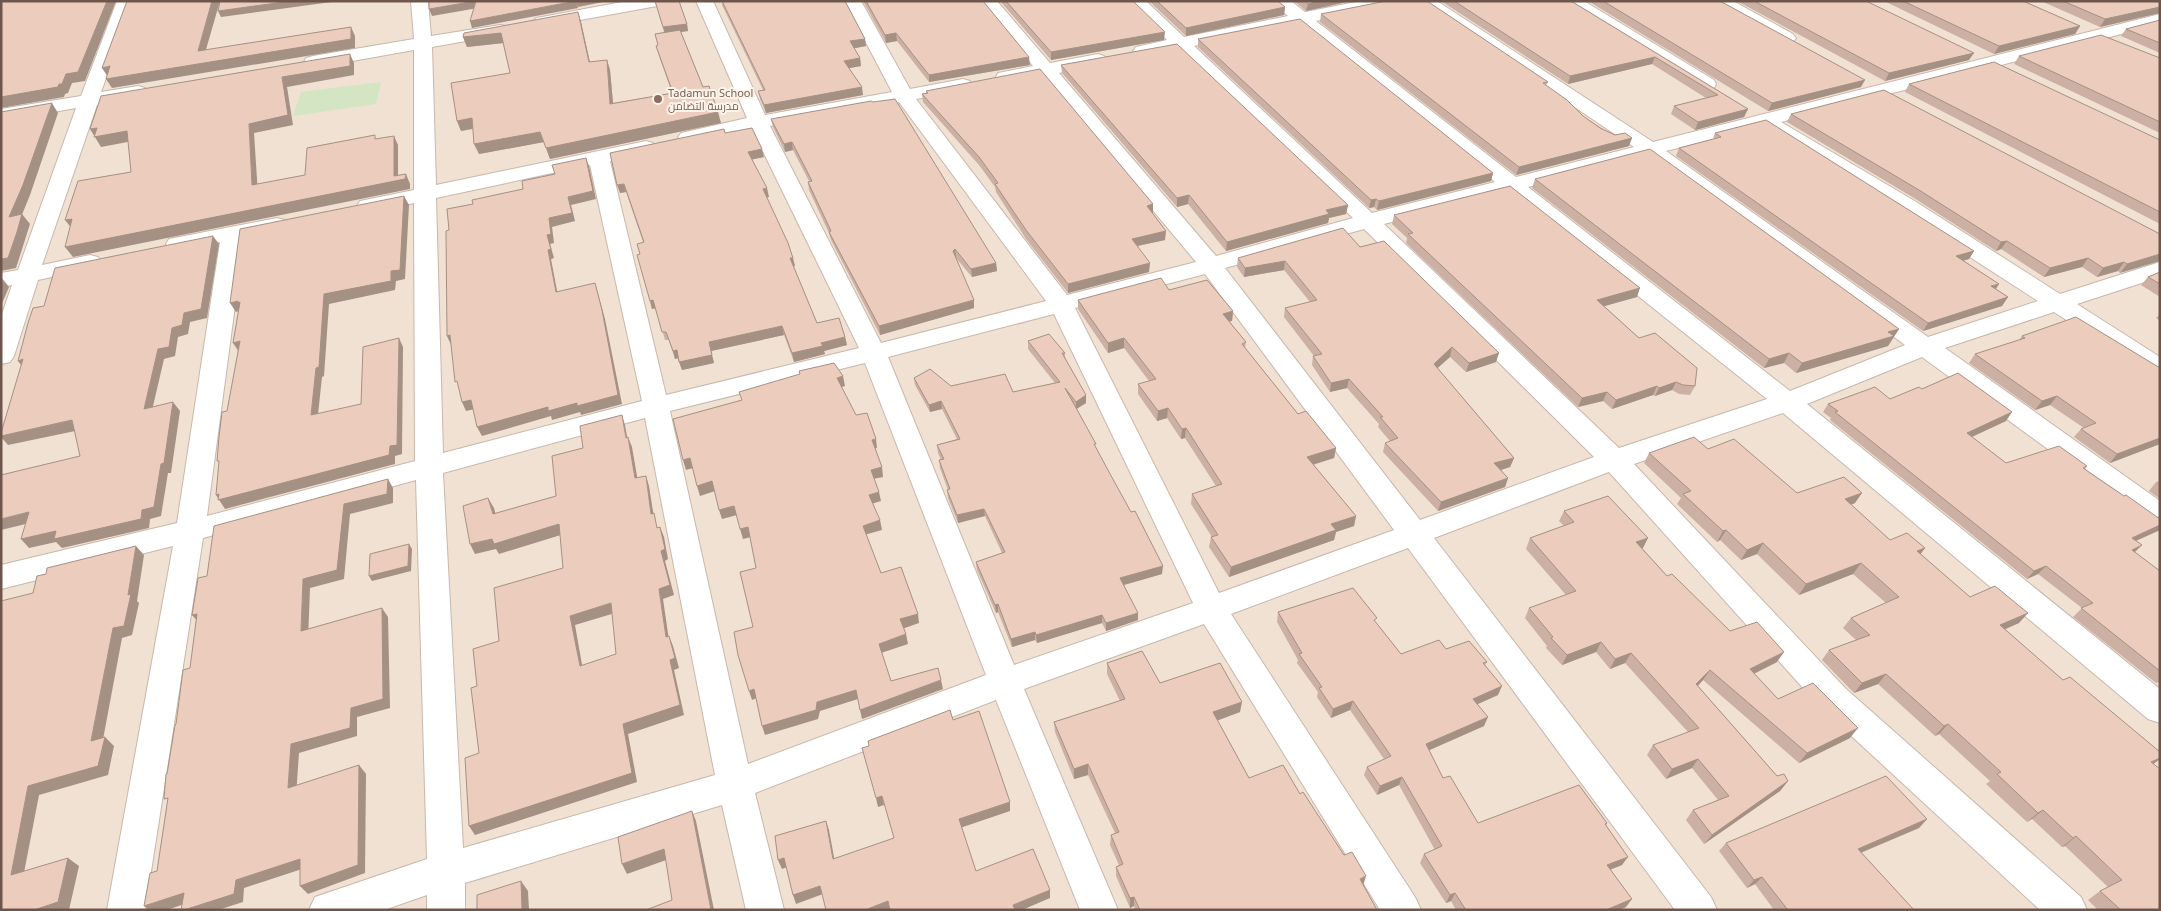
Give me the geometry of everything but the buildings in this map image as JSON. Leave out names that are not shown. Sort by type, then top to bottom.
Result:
[{"type":"street","points":[[1,356],[88,100],[126,1]]},
{"type":"street","points":[[419,1],[423,44],[429,466],[446,910]]},
{"type":"street","points":[[295,65],[423,44],[657,1]]},
{"type":"street","points":[[704,1],[758,122],[874,352],[1005,682],[1099,910]]},
{"type":"street","points":[[852,1],[904,96],[1061,304],[1211,609],[1402,910]]},
{"type":"street","points":[[988,1],[1044,70],[1211,265],[1698,910]]},
{"type":"street","points":[[1136,1],[1368,221],[1614,460],[1833,698],[2068,910]]},
{"type":"street","points":[[1280,1],[1787,402],[2160,709]]},
{"type":"street","points":[[348,210],[758,122],[1180,44],[1387,1]]},
{"type":"street","points":[[1425,1],[1650,148],[1923,347],[2160,516]]},
{"type":"street","points":[[1572,1],[1905,205],[2160,369]]},
{"type":"street","points":[[1720,1],[1806,48]]},
{"type":"street","points":[[1,577],[190,531],[656,406],[1061,304],[1368,221],[1514,185],[1650,148],[2160,19]]},
{"type":"street","points":[[2073,24],[2125,47]]},
{"type":"street","points":[[1967,50],[2018,74]]},
{"type":"street","points":[[1857,76],[1909,104]]},
{"type":"street","points":[[1,115],[157,88]]},
{"type":"street","points":[[599,157],[656,406],[735,785],[765,910]]},
{"type":"street","points":[[157,248],[300,220]]},
{"type":"street","points":[[126,910],[190,531],[234,234]]},
{"type":"street","points":[[1,280],[110,258]]},
{"type":"street","points":[[328,910],[446,871],[735,785],[1005,682],[1211,609],[1614,460],[1787,402],[1923,347],[2160,269]]},
{"type":"shaded area","points":[[1,1],[2160,1],[2160,910],[1,910]]},
{"type":"green space","points":[[381,82],[376,104],[293,116],[301,92]]},
{"type":"place","name":"Tadamun School مدرسة التضامن","points":[[658,99]]}]
